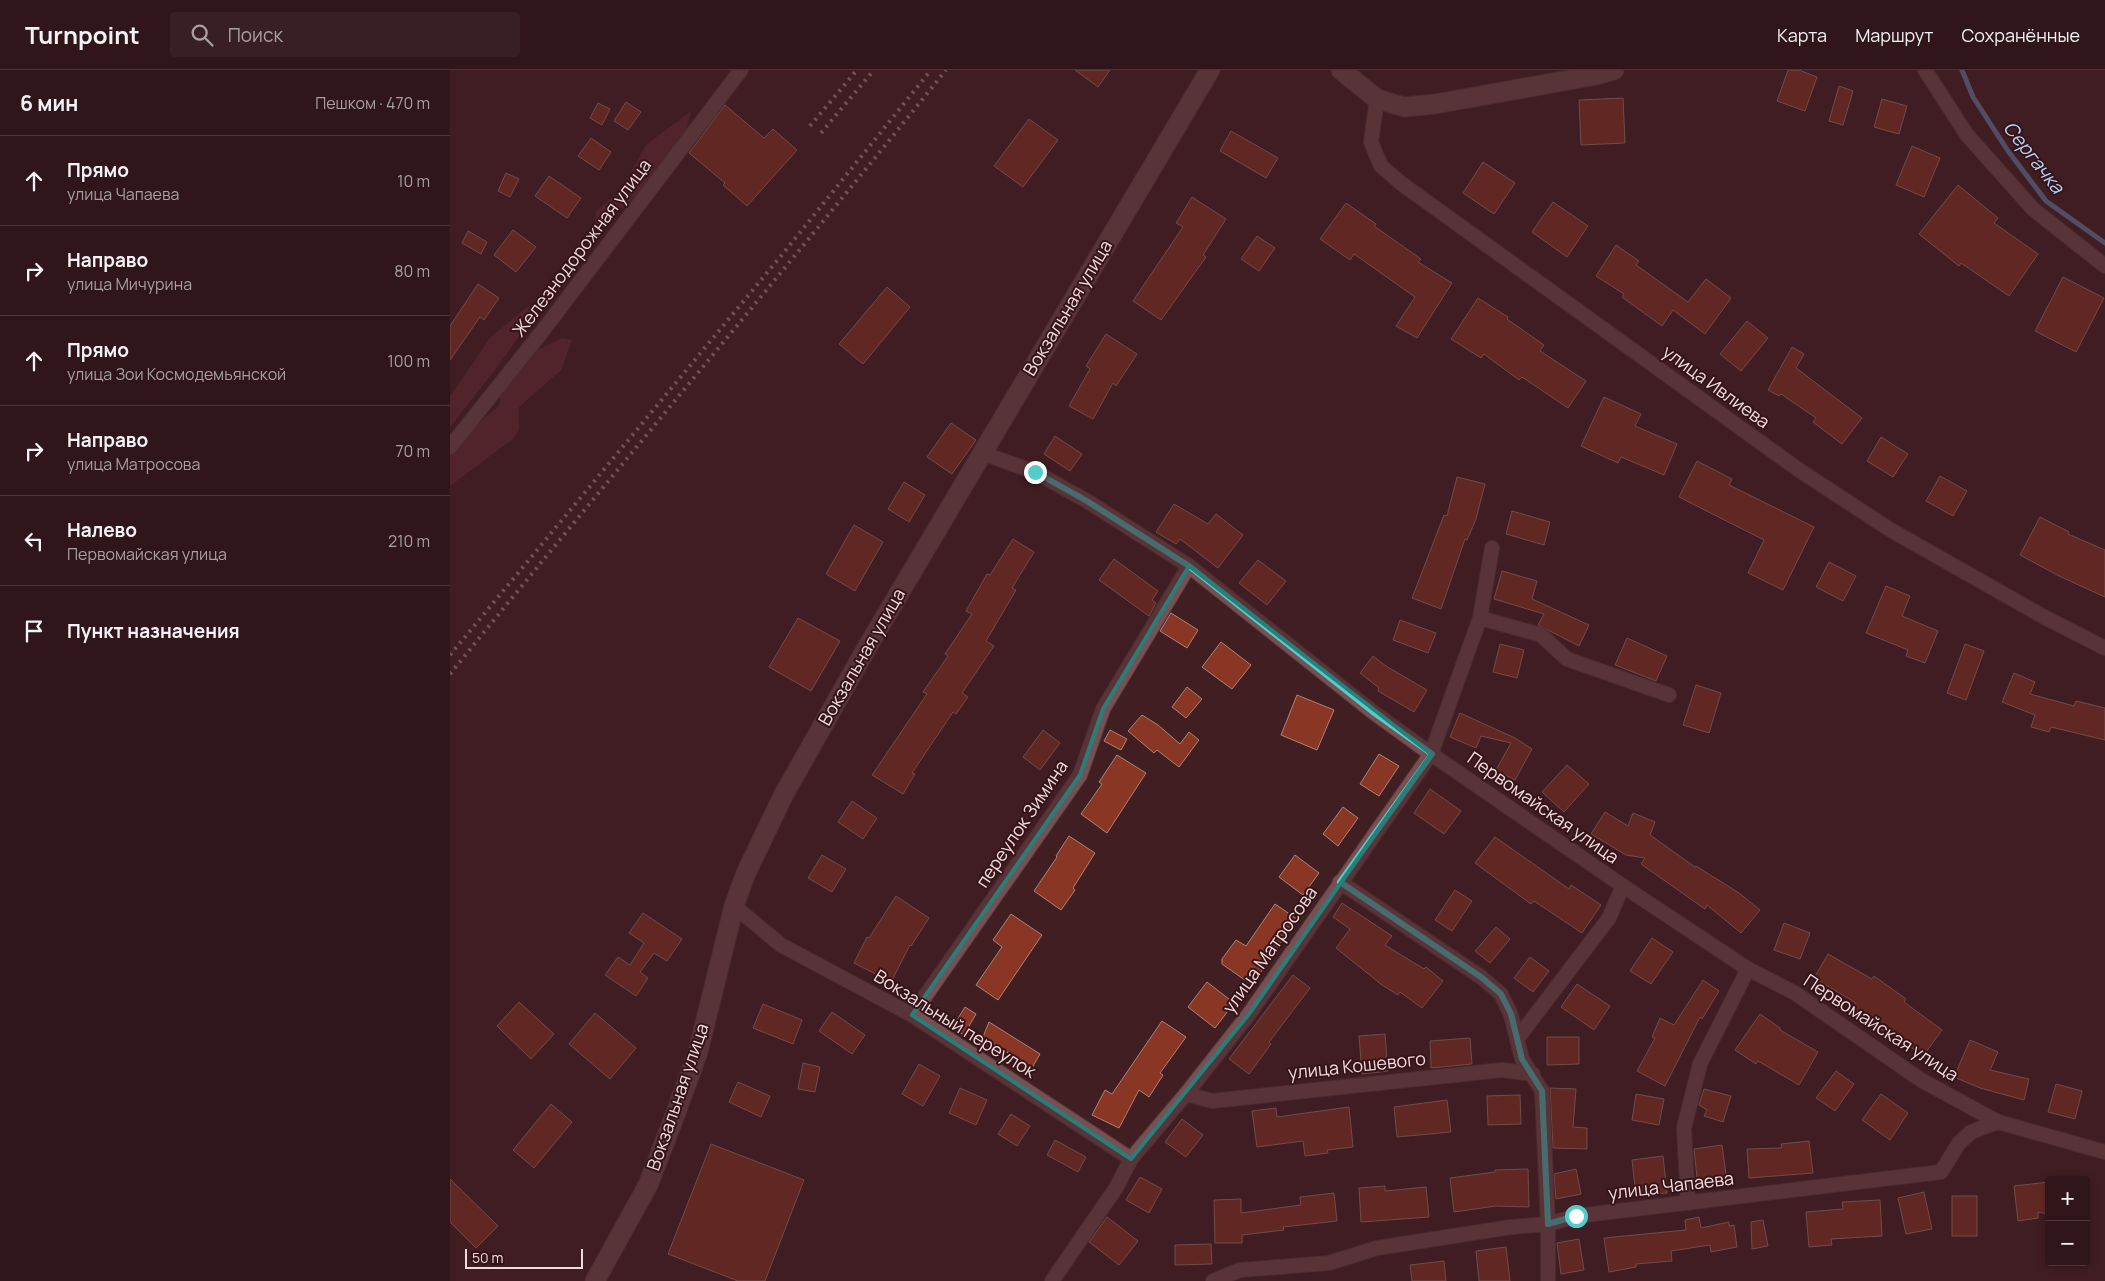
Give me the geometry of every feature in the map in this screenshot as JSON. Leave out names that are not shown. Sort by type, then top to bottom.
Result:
[{"type":"street","name":"Железнодорожная улица","points":[[450,447],[541,333],[741,70]]},
{"type":"street","name":"Вокзальная улица","points":[[595,1281],[648,1185],[698,1052],[734,906],[746,873],[784,794],[874,636],[1210,70]]},
{"type":"street","points":[[1341,70],[1377,99],[1404,107],[1435,104],[1596,75],[1614,70]]},
{"type":"street","points":[[1925,70],[1967,134],[2033,209],[2105,266]]},
{"type":"street","name":"улица Ивлиева","points":[[1377,99],[1371,142],[1381,166],[1402,184],[1799,470],[1889,529],[2044,617],[2105,648]]},
{"type":"street","name":"Первомайская улица","points":[[982,453],[1044,477],[1087,501],[1189,566],[1373,712],[1432,754],[1748,970],[1795,993],[1921,1080],[1998,1122],[2105,1152]]},
{"type":"street","name":"улица Матросова","points":[[1052,1281],[1116,1188],[1131,1159],[1186,1094],[1249,1014],[1340,882],[1432,754],[1480,618],[1492,548]]},
{"type":"street","name":"переулок Зимина","points":[[912,1015],[1080,775],[1103,710],[1189,566]]},
{"type":"street","points":[[1480,618],[1541,635],[1567,659],[1669,695]]},
{"type":"street","points":[[1340,882],[1481,977],[1501,994],[1511,1014],[1522,1059],[1542,1091],[1548,1224],[1548,1281]]},
{"type":"street","points":[[1516,1039],[1610,918],[1623,886]]},
{"type":"street","name":"Вокзальный переулок","points":[[734,906],[781,945],[912,1015],[1131,1159]]},
{"type":"street","points":[[1688,1203],[1684,1128],[1700,1064],[1748,970]]},
{"type":"street","name":"улица Кошевого","points":[[1186,1094],[1212,1101],[1502,1070],[1533,1074]]},
{"type":"street","name":"улица Чапаева","points":[[1213,1281],[1240,1270],[1329,1263],[1377,1248],[1511,1227],[1548,1224],[1576,1216],[1941,1172],[1959,1143],[1972,1132],[1998,1122]]},
{"type":"highlighted area","points":[[1189,566],[1431,754],[1249,1014],[1131,1159],[912,1015],[1080,775],[1103,709]]},
{"type":"shaded area","points":[[691,111],[686,131],[650,185],[595,229],[596,211],[621,191],[646,145]]},
{"type":"shaded area","points":[[537,304],[535,314],[495,370],[450,427],[450,397],[490,338],[526,308]]},
{"type":"shaded area","points":[[562,338],[572,340],[561,370],[519,407],[519,429],[514,438],[450,486],[450,454],[483,419],[499,406],[503,385],[539,349]]},
{"type":"building","points":[[1075,70],[1110,70],[1098,87]]},
{"type":"building","points":[[1788,70],[1799,70],[1817,77],[1805,111],[1777,101]]},
{"type":"building","points":[[1839,86],[1853,91],[1843,125],[1829,121]]},
{"type":"building","points":[[1623,98],[1625,143],[1581,145],[1579,100]]},
{"type":"building","points":[[1882,99],[1907,106],[1899,134],[1874,127]]},
{"type":"building","points":[[626,102],[641,112],[628,130],[614,121]]},
{"type":"building","points":[[598,103],[610,109],[602,125],[590,118]]},
{"type":"building","points":[[725,105],[764,138],[773,129],[797,150],[747,206],[723,185],[725,183],[689,153]]},
{"type":"building","points":[[1029,119],[1058,140],[1023,187],[994,166]]},
{"type":"building","points":[[1231,131],[1278,158],[1266,178],[1220,151]]},
{"type":"building","points":[[591,138],[611,152],[599,170],[578,156]]},
{"type":"building","points":[[1912,146],[1940,158],[1924,197],[1896,185]]},
{"type":"building","points":[[1483,162],[1515,183],[1494,214],[1463,193]]},
{"type":"building","points":[[506,173],[519,179],[510,197],[498,191]]},
{"type":"building","points":[[549,176],[581,198],[567,218],[535,196]]},
{"type":"building","points":[[1958,185],[1998,218],[1994,223],[2038,254],[2009,296],[1961,263],[1959,266],[1919,234]]},
{"type":"building","points":[[1192,197],[1226,219],[1203,255],[1206,257],[1161,320],[1133,301],[1183,227],[1176,223]]},
{"type":"building","points":[[1553,202],[1588,226],[1567,257],[1532,232]]},
{"type":"building","points":[[1346,203],[1376,224],[1374,226],[1421,259],[1418,262],[1452,283],[1417,338],[1396,326],[1415,297],[1354,254],[1350,260],[1320,239]]},
{"type":"building","points":[[513,230],[536,247],[516,272],[494,255]]},
{"type":"building","points":[[468,231],[487,242],[481,254],[462,243]]},
{"type":"building","points":[[1257,236],[1275,248],[1259,271],[1241,259]]},
{"type":"building","points":[[1616,245],[1639,261],[1636,265],[1688,302],[1706,279],[1731,298],[1705,334],[1673,310],[1662,326],[1622,297],[1624,294],[1596,276]]},
{"type":"building","points":[[2063,277],[2104,298],[2076,352],[2035,331]]},
{"type":"building","points":[[478,284],[499,298],[484,320],[480,317],[450,360],[450,326]]},
{"type":"building","points":[[887,287],[910,307],[863,364],[839,344]]},
{"type":"building","points":[[1478,298],[1508,317],[1507,319],[1544,345],[1540,351],[1586,381],[1568,408],[1522,377],[1519,380],[1484,354],[1481,358],[1451,339]]},
{"type":"building","points":[[1747,321],[1768,338],[1741,371],[1720,354]]},
{"type":"building","points":[[1106,334],[1137,354],[1116,386],[1113,383],[1093,419],[1069,406],[1090,369],[1086,366]]},
{"type":"building","points":[[1792,347],[1804,354],[1796,368],[1862,418],[1842,444],[1813,422],[1816,418],[1781,394],[1779,396],[1768,390]]},
{"type":"building","points":[[1604,397],[1641,414],[1635,426],[1677,444],[1664,475],[1621,457],[1618,463],[1581,446]]},
{"type":"building","points":[[951,423],[976,440],[952,474],[927,457]]},
{"type":"building","points":[[1055,436],[1082,454],[1070,471],[1044,454]]},
{"type":"building","points":[[1881,437],[1908,454],[1893,477],[1867,461]]},
{"type":"building","points":[[1697,461],[1732,479],[1729,485],[1814,527],[1783,590],[1748,573],[1764,540],[1679,497]]},
{"type":"building","points":[[1940,476],[1967,491],[1953,516],[1926,501]]},
{"type":"building","points":[[1457,477],[1485,484],[1476,519],[1467,540],[1465,539],[1441,609],[1412,598],[1444,515],[1447,516]]},
{"type":"building","points":[[904,482],[925,495],[909,522],[888,509]]},
{"type":"building","points":[[1174,504],[1208,524],[1216,514],[1243,535],[1218,568],[1180,539],[1176,544],[1156,532]]},
{"type":"building","points":[[1512,511],[1550,522],[1544,545],[1506,534]]},
{"type":"building","points":[[2040,517],[2069,532],[2068,534],[2105,550],[2105,597],[2059,576],[2020,555]]},
{"type":"building","points":[[854,525],[883,542],[855,591],[826,574]]},
{"type":"building","points":[[1013,539],[1034,552],[1012,588],[1016,590],[986,641],[994,646],[962,693],[968,697],[956,714],[953,712],[912,773],[915,774],[903,794],[872,775],[927,694],[923,692],[948,656],[945,654],[972,614],[966,611],[987,574],[990,575]]},
{"type":"building","points":[[1114,559],[1158,591],[1152,600],[1156,603],[1149,616],[1099,580]]},
{"type":"building","points":[[1258,560],[1286,581],[1267,605],[1239,583]]},
{"type":"building","points":[[1829,562],[1856,576],[1843,601],[1816,587]]},
{"type":"building","points":[[1502,571],[1537,581],[1532,599],[1589,625],[1579,646],[1538,625],[1544,614],[1494,599]]},
{"type":"building","points":[[1886,586],[1910,596],[1902,616],[1938,631],[1925,663],[1906,656],[1908,650],[1866,633]]},
{"type":"building","points":[[1171,613],[1198,630],[1187,648],[1160,631]]},
{"type":"building","points":[[798,618],[840,641],[811,691],[769,667]]},
{"type":"building","points":[[1400,620],[1436,633],[1428,653],[1393,640]]},
{"type":"building","points":[[1627,638],[1667,656],[1656,681],[1615,665]]},
{"type":"building","points":[[1221,642],[1251,665],[1232,689],[1202,667]]},
{"type":"building","points":[[1500,644],[1524,650],[1517,678],[1493,672]]},
{"type":"building","points":[[1965,644],[1984,651],[1966,700],[1947,693]]},
{"type":"building","points":[[1373,656],[1386,666],[1427,690],[1414,712],[1378,691],[1379,688],[1360,673]]},
{"type":"building","points":[[2014,673],[2035,682],[2030,694],[2074,706],[2076,701],[2105,708],[2105,740],[2051,727],[2049,732],[2031,727],[2035,715],[2002,702]]},
{"type":"building","points":[[1696,685],[1721,693],[1709,733],[1683,725]]},
{"type":"building","points":[[1187,687],[1202,699],[1186,718],[1172,707]]},
{"type":"building","points":[[1297,695],[1334,710],[1317,750],[1281,735]]},
{"type":"building","points":[[1460,713],[1515,738],[1532,749],[1515,780],[1496,770],[1511,743],[1481,736],[1476,748],[1450,737]]},
{"type":"building","points":[[1142,715],[1158,725],[1180,744],[1189,732],[1199,740],[1179,767],[1157,750],[1154,753],[1128,731]]},
{"type":"building","points":[[1043,730],[1060,743],[1040,770],[1023,757]]},
{"type":"building","points":[[1110,730],[1127,739],[1121,750],[1104,741]]},
{"type":"building","points":[[1379,754],[1399,766],[1379,796],[1360,784]]},
{"type":"building","points":[[1117,755],[1146,773],[1107,833],[1081,814],[1102,784],[1099,782]]},
{"type":"building","points":[[1567,765],[1589,784],[1564,812],[1542,792]]},
{"type":"building","points":[[1430,789],[1461,811],[1444,834],[1414,813]]},
{"type":"building","points":[[852,801],[877,818],[863,839],[838,822]]},
{"type":"building","points":[[1343,807],[1358,818],[1338,846],[1323,834]]},
{"type":"building","points":[[1605,812],[1628,826],[1633,813],[1655,822],[1650,835],[1695,867],[1739,893],[1760,910],[1741,933],[1707,905],[1705,909],[1641,864],[1645,858],[1626,855],[1591,834]]},
{"type":"building","points":[[1069,836],[1095,853],[1073,888],[1075,890],[1061,910],[1034,891]]},
{"type":"building","points":[[1495,837],[1569,889],[1571,885],[1601,905],[1582,933],[1534,901],[1531,904],[1475,863]]},
{"type":"building","points":[[822,855],[846,869],[832,892],[808,878]]},
{"type":"building","points":[[1295,855],[1319,873],[1303,895],[1279,877]]},
{"type":"building","points":[[1455,890],[1472,901],[1452,931],[1435,920]]},
{"type":"building","points":[[896,896],[929,918],[910,945],[891,982],[854,963],[867,937],[869,938]]},
{"type":"building","points":[[1342,903],[1392,936],[1385,945],[1424,969],[1426,967],[1443,981],[1422,1008],[1400,992],[1398,995],[1382,985],[1336,948],[1350,929],[1333,917]]},
{"type":"building","points":[[1275,904],[1297,919],[1252,985],[1222,964],[1222,959],[1236,940],[1246,946]]},
{"type":"building","points":[[643,913],[682,939],[667,961],[654,953],[640,972],[648,978],[636,996],[605,975],[618,957],[630,965],[644,943],[629,933]]},
{"type":"building","points":[[1011,914],[1042,935],[998,1000],[976,985],[1002,947],[993,940]]},
{"type":"building","points":[[1784,923],[1810,933],[1800,959],[1774,950]]},
{"type":"building","points":[[1496,927],[1510,939],[1490,963],[1475,951]]},
{"type":"building","points":[[1652,938],[1673,952],[1651,984],[1630,971]]},
{"type":"building","points":[[1828,954],[1872,979],[1874,976],[1906,999],[1904,1002],[1942,1030],[1923,1056],[1886,1029],[1884,1031],[1852,1009],[1856,1003],[1814,978]]},
{"type":"building","points":[[1530,957],[1549,971],[1533,992],[1514,978]]},
{"type":"building","points":[[1293,975],[1310,988],[1269,1042],[1271,1044],[1249,1074],[1229,1059]]},
{"type":"building","points":[[1703,980],[1719,991],[1702,1019],[1700,1017],[1665,1086],[1637,1071],[1655,1038],[1652,1037],[1660,1018],[1674,1025]]},
{"type":"building","points":[[1207,982],[1234,1003],[1215,1028],[1188,1007]]},
{"type":"building","points":[[1577,984],[1610,1006],[1594,1030],[1561,1007]]},
{"type":"building","points":[[519,1002],[554,1034],[531,1059],[497,1026]]},
{"type":"building","points":[[763,1004],[802,1020],[793,1044],[753,1028]]},
{"type":"building","points":[[965,1007],[976,1014],[964,1035],[952,1028]]},
{"type":"building","points":[[832,1012],[865,1035],[852,1054],[819,1031]]},
{"type":"building","points":[[595,1013],[636,1048],[610,1079],[569,1044]]},
{"type":"building","points":[[1760,1014],[1780,1028],[1780,1030],[1818,1052],[1799,1085],[1758,1061],[1756,1064],[1735,1050]]},
{"type":"building","points":[[1162,1021],[1186,1037],[1160,1073],[1163,1075],[1149,1097],[1139,1090],[1119,1128],[1092,1115],[1105,1090],[1112,1094]]},
{"type":"building","points":[[989,1022],[1040,1054],[1032,1068],[983,1037]]},
{"type":"building","points":[[1385,1034],[1388,1071],[1362,1074],[1359,1036]]},
{"type":"building","points":[[1547,1037],[1579,1037],[1579,1064],[1547,1065]]},
{"type":"building","points":[[1470,1038],[1472,1064],[1431,1068],[1430,1041]]},
{"type":"building","points":[[1970,1040],[1998,1052],[1990,1070],[2029,1079],[2024,1100],[1980,1088],[1954,1077]]},
{"type":"building","points":[[803,1063],[820,1067],[815,1092],[798,1089]]},
{"type":"building","points":[[919,1064],[940,1076],[923,1106],[902,1094]]},
{"type":"building","points":[[1836,1071],[1854,1084],[1835,1111],[1816,1098]]},
{"type":"building","points":[[738,1082],[770,1096],[761,1117],[729,1102]]},
{"type":"building","points":[[2056,1084],[2082,1091],[2075,1119],[2048,1112]]},
{"type":"building","points":[[960,1088],[987,1100],[976,1125],[949,1113]]},
{"type":"building","points":[[1550,1088],[1576,1089],[1573,1127],[1587,1128],[1587,1149],[1553,1148]]},
{"type":"building","points":[[1704,1089],[1731,1096],[1723,1122],[1704,1116],[1707,1110],[1699,1105]]},
{"type":"building","points":[[1636,1094],[1664,1099],[1659,1125],[1632,1120]]},
{"type":"building","points":[[1881,1094],[1908,1113],[1890,1140],[1862,1120]]},
{"type":"building","points":[[1520,1095],[1521,1124],[1488,1125],[1487,1096]]},
{"type":"building","points":[[1447,1100],[1451,1132],[1397,1137],[1394,1107]]},
{"type":"building","points":[[551,1104],[572,1122],[534,1168],[513,1150]]},
{"type":"building","points":[[1349,1107],[1353,1147],[1327,1150],[1328,1153],[1305,1156],[1303,1141],[1257,1147],[1252,1111],[1276,1108],[1277,1117]]},
{"type":"building","points":[[1011,1114],[1030,1126],[1017,1146],[998,1134]]},
{"type":"building","points":[[1182,1119],[1203,1135],[1186,1157],[1165,1142]]},
{"type":"building","points":[[1055,1140],[1086,1157],[1078,1172],[1047,1155]]},
{"type":"building","points":[[1809,1141],[1813,1173],[1749,1178],[1747,1149],[1780,1148],[1782,1147],[1781,1144]]},
{"type":"building","points":[[711,1144],[804,1180],[765,1281],[738,1281],[668,1254]]},
{"type":"building","points":[[1722,1145],[1727,1182],[1698,1187],[1694,1149]]},
{"type":"building","points":[[1663,1156],[1667,1193],[1636,1196],[1632,1160]]},
{"type":"building","points":[[1528,1169],[1529,1207],[1496,1206],[1454,1212],[1450,1178],[1495,1172],[1495,1170]]},
{"type":"building","points":[[1576,1169],[1581,1194],[1556,1199],[1554,1174]]},
{"type":"building","points":[[1140,1177],[1162,1189],[1149,1213],[1126,1200]]},
{"type":"building","points":[[450,1179],[498,1226],[476,1248],[450,1222]]},
{"type":"building","points":[[2045,1182],[2045,1213],[2038,1212],[2038,1218],[2018,1221],[2014,1186]]},
{"type":"building","points":[[1385,1186],[1385,1191],[1426,1187],[1429,1217],[1361,1222],[1359,1188]]},
{"type":"building","points":[[1924,1192],[1932,1229],[1906,1234],[1898,1198]]},
{"type":"building","points":[[1334,1193],[1337,1221],[1283,1227],[1284,1230],[1242,1235],[1242,1243],[1215,1243],[1214,1200],[1241,1199],[1241,1213],[1301,1205],[1300,1197]]},
{"type":"building","points":[[1952,1196],[1977,1196],[1977,1236],[1952,1236]]},
{"type":"building","points":[[1880,1200],[1882,1236],[1831,1239],[1832,1245],[1809,1247],[1806,1212],[1843,1209],[1842,1202]]},
{"type":"building","points":[[1107,1217],[1138,1241],[1119,1265],[1089,1242]]},
{"type":"building","points":[[1699,1217],[1701,1228],[1729,1222],[1729,1226],[1734,1225],[1737,1247],[1711,1252],[1710,1245],[1671,1251],[1672,1261],[1636,1264],[1636,1267],[1609,1272],[1604,1238],[1686,1230],[1685,1220]]},
{"type":"building","points":[[1763,1220],[1768,1246],[1752,1249],[1751,1222]]},
{"type":"building","points":[[1579,1239],[1584,1270],[1561,1274],[1557,1243]]},
{"type":"building","points":[[1211,1244],[1212,1264],[1175,1265],[1175,1245]]},
{"type":"building","points":[[1506,1247],[1510,1281],[1479,1281],[1476,1251]]},
{"type":"building","points":[[1444,1261],[1446,1281],[1412,1281],[1410,1265]]},
{"type":"waterway","name":"Сергачка","points":[[1962,70],[1973,97],[2008,151],[2046,201],[2105,243]]},
{"type":"railway","points":[[810,126],[857,70]]},
{"type":"railway","points":[[821,133],[874,70]]},
{"type":"railway","points":[[450,655],[781,256],[931,70]]},
{"type":"railway","points":[[450,674],[946,70]]},
{"type":"route","points":[[1035,472],[1087,501],[1189,566],[1373,712],[1432,754],[1340,882],[1481,977],[1501,994],[1511,1014],[1522,1059],[1542,1091],[1548,1224],[1576,1216]]}]
